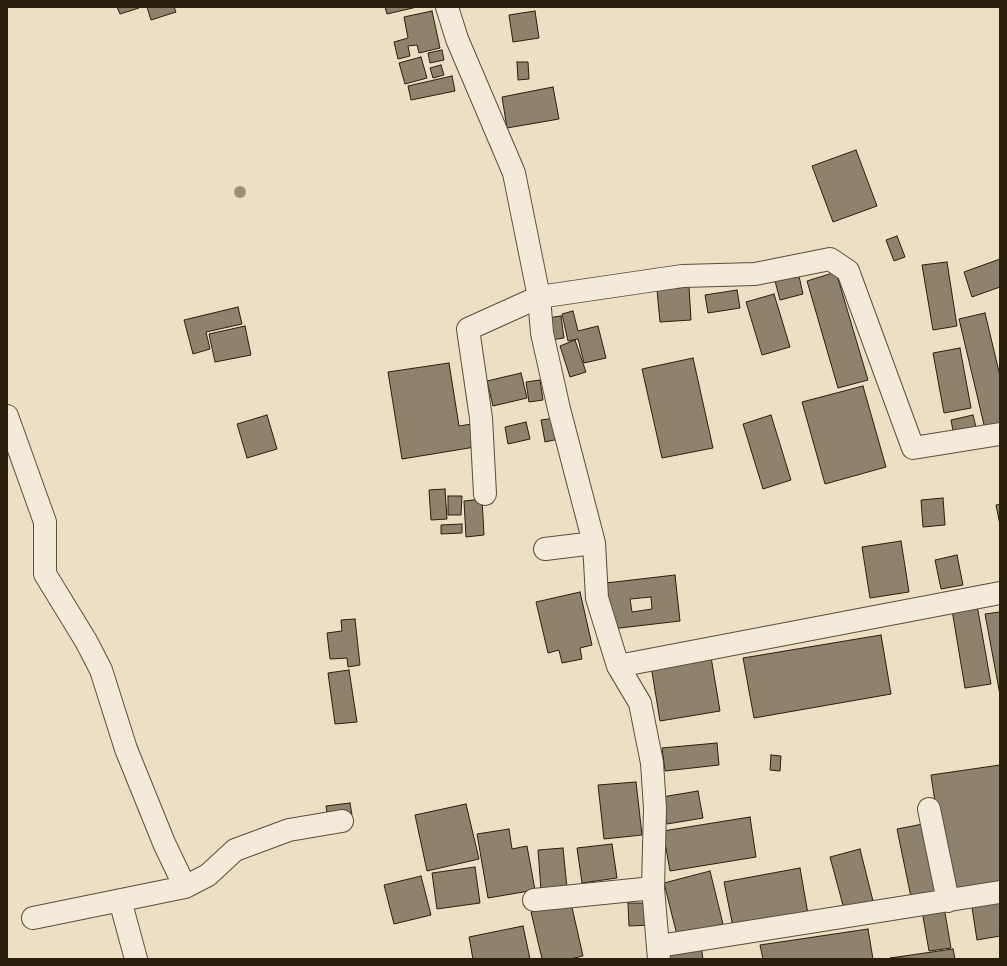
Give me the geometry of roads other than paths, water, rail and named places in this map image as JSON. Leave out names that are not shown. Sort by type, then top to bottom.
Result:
[{"type":"street","points":[[448,7],[457,39],[514,173],[539,297],[542,333],[559,409],[594,542],[598,598],[618,666],[640,703],[652,763],[654,808],[653,888],[660,953],[1000,892]]},
{"type":"street","points":[[485,494],[481,418],[468,330],[539,297],[682,276],[756,274],[830,259],[848,271],[913,448],[1000,434]]},
{"type":"street","points":[[7,416],[45,522],[45,574],[101,670],[126,750],[164,843],[185,887]]},
{"type":"street","points":[[545,549],[594,542]]},
{"type":"street","points":[[618,666],[1000,593]]},
{"type":"street","points":[[929,809],[948,901]]},
{"type":"street","points":[[33,918],[185,887],[208,875],[234,850],[289,830],[342,821]]},
{"type":"street","points":[[534,900],[653,888]]},
{"type":"street","points":[[120,900],[136,959]]}]
